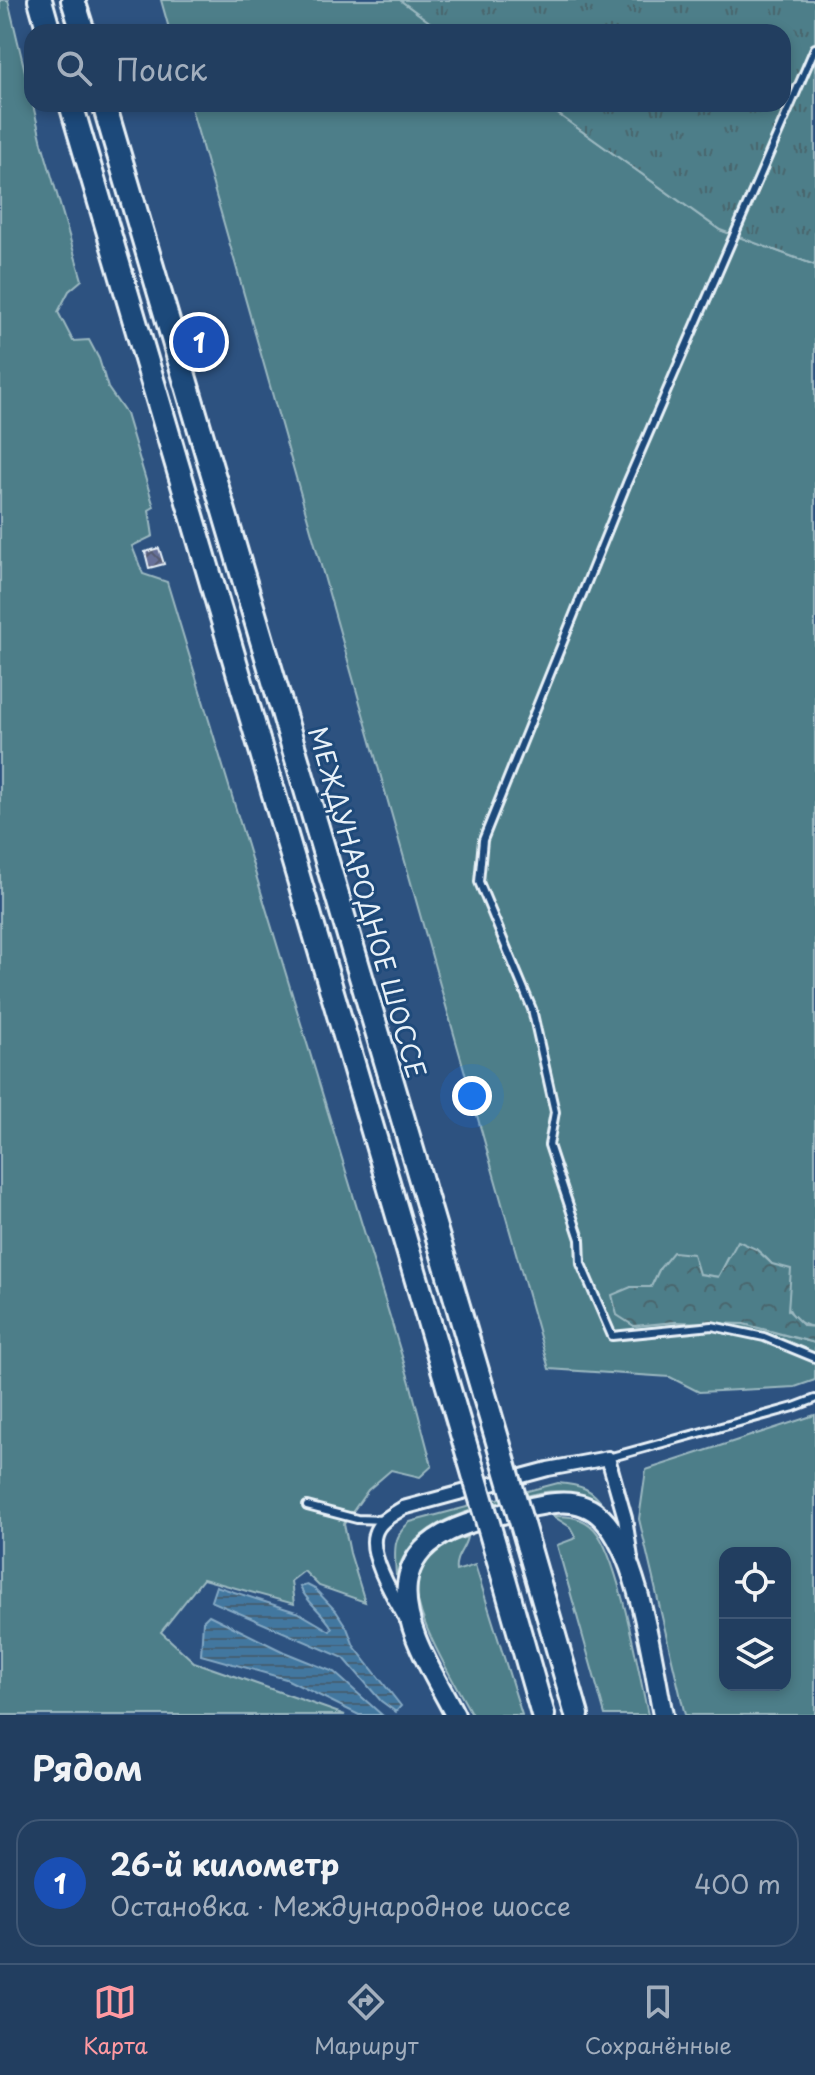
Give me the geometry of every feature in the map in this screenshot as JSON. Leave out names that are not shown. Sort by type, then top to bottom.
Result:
[{"type":"highway","points":[[40,0],[47,24]]},
{"type":"highway","points":[[73,0],[80,24]]},
{"type":"highway","points":[[73,112],[543,1715]]},
{"type":"highway","name":"МЕЖДУНАРОДНОЕ ШОССЕ","points":[[106,112],[577,1715]]},
{"type":"street","points":[[455,1715],[393,1597],[375,1553],[375,1535],[384,1520],[403,1508],[548,1469],[608,1458],[625,1518],[663,1715]]},
{"type":"street","points":[[414,1633],[407,1585],[413,1564],[425,1548],[442,1535],[478,1520],[549,1503],[574,1503],[591,1508],[604,1520],[617,1540],[634,1577]]},
{"type":"lane","points":[[791,104],[815,48]]},
{"type":"lane","points":[[787,112],[627,483],[488,826],[483,840],[479,882],[532,1009],[555,1112],[549,1145],[580,1239],[581,1264],[612,1336],[712,1326],[764,1337],[815,1358]]},
{"type":"lane","points":[[608,1458],[815,1399]]},
{"type":"lane","points":[[307,1506],[357,1519],[384,1520]]},
{"type":"green space","points":[[0,0],[8,0],[24,67],[24,112],[35,112],[82,280],[69,291],[58,312],[73,341],[89,340],[108,388],[126,414],[154,507],[149,510],[153,536],[132,546],[143,574],[167,582],[411,1386],[432,1466],[420,1477],[391,1470],[368,1490],[344,1524],[365,1602],[319,1586],[304,1571],[291,1581],[294,1604],[203,1579],[161,1632],[194,1662],[345,1715],[0,1715]]},
{"type":"green space","points":[[161,0],[400,0],[432,24],[168,24]]},
{"type":"green space","points":[[400,0],[815,0],[815,265],[720,230],[555,112],[791,112],[791,24],[432,24]]},
{"type":"green space","points":[[192,112],[555,112],[720,230],[815,265],[815,1327],[796,1319],[769,1260],[756,1249],[728,1258],[719,1277],[660,1268],[651,1287],[631,1287],[634,1326],[675,1322],[744,1324],[815,1343],[815,1380],[795,1387],[699,1392],[670,1377],[549,1369]]},
{"type":"green space","points":[[738,1241],[756,1249],[772,1264],[791,1269],[788,1310],[804,1326],[815,1327],[815,1343],[744,1324],[675,1322],[634,1326],[617,1315],[612,1295],[631,1287],[651,1287],[660,1268],[673,1252],[693,1254],[699,1274],[718,1277]]},
{"type":"green space","points":[[815,1415],[815,1715],[685,1715],[639,1519],[646,1470]]},
{"type":"green space","points":[[558,1483],[585,1489],[605,1508],[581,1495],[558,1491],[537,1493],[474,1509],[440,1523],[413,1543],[396,1576],[397,1540],[410,1522]]},
{"type":"green space","points":[[553,1516],[585,1522],[603,1543],[620,1589],[648,1715],[605,1715],[557,1545],[576,1538],[570,1527]]},
{"type":"green space","points":[[467,1537],[456,1571],[475,1565],[522,1715],[472,1715],[423,1619],[416,1580],[420,1565],[435,1550]]},
{"type":"water","points":[[307,1585],[336,1611],[354,1646],[401,1706],[396,1712],[381,1701],[344,1658],[211,1601],[216,1586],[299,1613],[330,1631],[332,1628],[328,1622],[300,1587]]},
{"type":"water","points":[[209,1615],[284,1652],[334,1672],[382,1715],[359,1715],[286,1679],[201,1655],[203,1621]]},
{"type":"building","points":[[159,548],[164,564],[149,568],[145,552]]},
{"type":"place","name":"26-й километр","points":[[199,342]]}]
